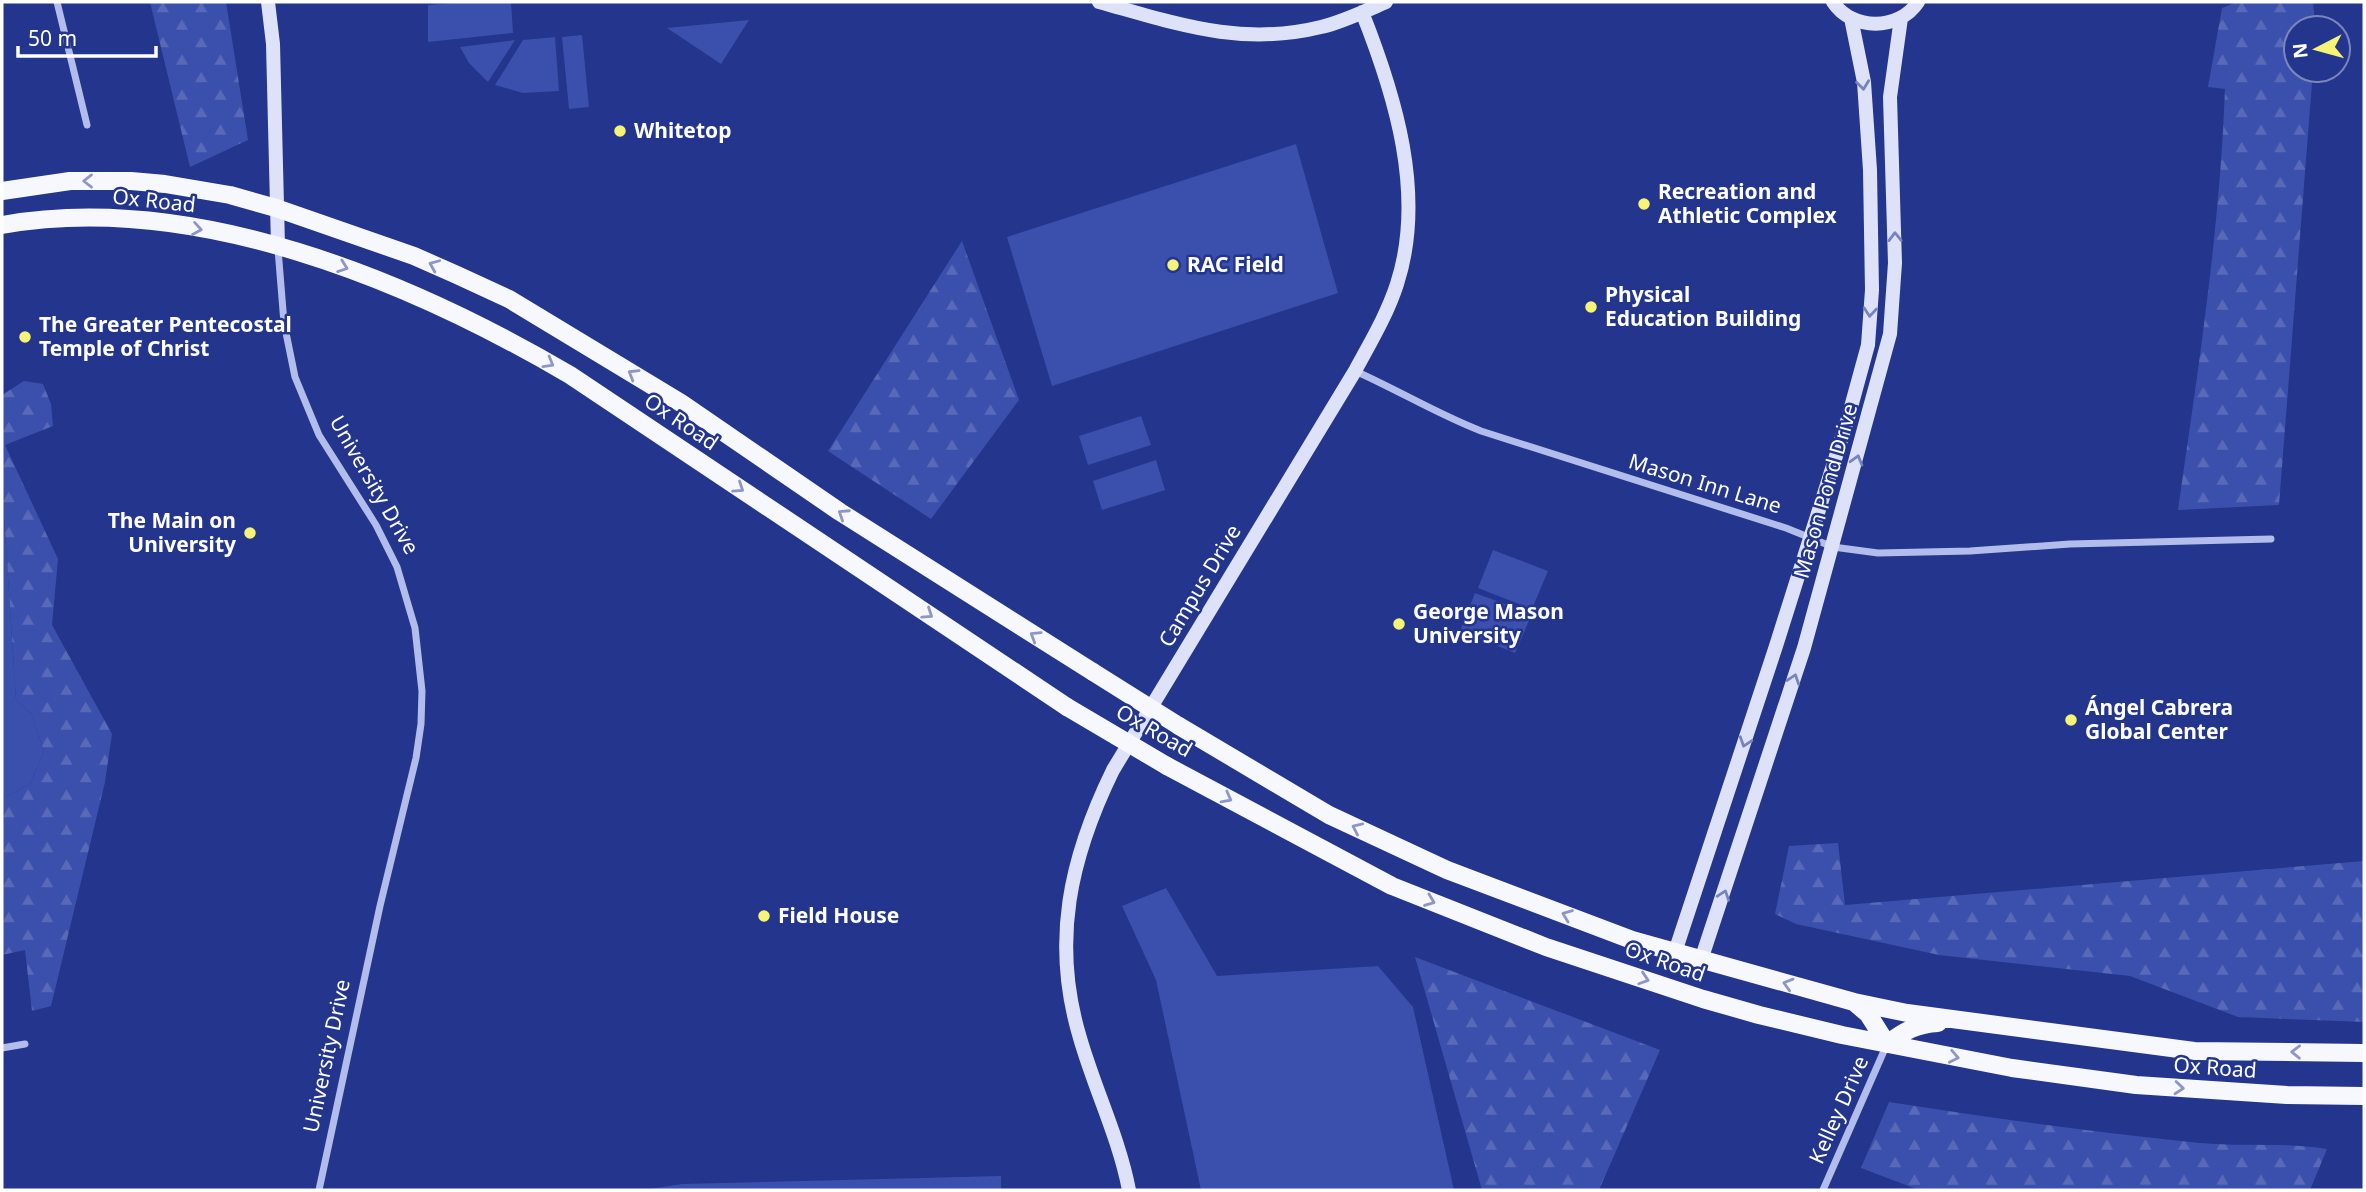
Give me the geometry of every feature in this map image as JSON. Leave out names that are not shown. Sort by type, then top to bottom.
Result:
[{"type":"main road","name":"Ox Road","points":[[2,191],[70,181],[131,181],[230,195],[276,208],[414,256],[509,299],[681,403],[840,512],[1093,672],[1329,815],[1447,870],[1632,940],[1854,1002],[1907,1013],[2194,1051],[2364,1053]]},
{"type":"main road","name":"Ox Road","points":[[2,225],[27,220],[75,217],[151,220],[278,246],[344,267],[459,314],[518,344],[570,375],[1067,707],[1167,766],[1392,886],[1546,947],[1714,1002],[1818,1029],[2012,1068],[2136,1085],[2263,1094],[2364,1096]]},
{"type":"main road","points":[[1854,1002],[1868,1014],[1887,1044],[1906,1030],[1923,1024],[1974,1022]]},
{"type":"street","points":[[57,2],[87,125]]},
{"type":"street","name":"University Drive","points":[[268,2],[273,44],[278,246],[284,323],[295,377],[319,435],[376,525],[397,567],[415,628],[422,691],[416,758],[380,906],[320,1190]]},
{"type":"street","points":[[1099,2],[1172,24],[1212,32],[1247,35],[1323,27],[1386,2]]},
{"type":"street","points":[[1833,2],[1851,18],[1867,24],[1885,24],[1901,18],[1918,2]]},
{"type":"street","name":"Campus Drive","points":[[1129,1190],[1121,1152],[1080,1040],[1070,992],[1066,914],[1080,849],[1113,770],[1355,371],[1385,316],[1398,282],[1406,235],[1408,190],[1399,126],[1379,54],[1362,12]]},
{"type":"street","name":"Mason Pond Drive","points":[[1675,952],[1811,537],[1868,345],[1872,290],[1870,170],[1865,94],[1851,18]]},
{"type":"street","name":"Mason Pond Drive","points":[[1701,960],[1804,648],[1891,334],[1895,264],[1891,97],[1901,18]]},
{"type":"street","name":"Mason Inn Lane","points":[[1355,371],[1458,422],[1811,537],[1833,547],[1878,553],[1943,552],[2070,544],[2271,540]]},
{"type":"street","points":[[2,1048],[25,1044]]},
{"type":"street","name":"Kelley Drive","points":[[1823,1190],[1887,1044]]},
{"type":"green space","points":[[150,2],[226,2],[248,140],[190,167]]},
{"type":"green space","points":[[511,2],[513,33],[428,42],[428,5]]},
{"type":"green space","points":[[2237,2],[2313,2],[2314,14],[2282,14],[2282,84],[2312,84],[2279,505],[2178,510],[2207,300],[2218,195],[2225,89],[2208,87],[2222,8]]},
{"type":"green space","points":[[749,20],[721,64],[667,28]]},
{"type":"green space","points":[[582,35],[589,107],[569,109],[562,37]]},
{"type":"green space","points":[[555,37],[559,91],[523,93],[495,85],[523,40]]},
{"type":"green space","points":[[515,40],[488,82],[469,63],[460,47]]},
{"type":"green space","name":"RAC Field","points":[[1296,144],[1338,293],[1052,386],[1007,237]]},
{"type":"green space","points":[[962,241],[1019,400],[931,519],[828,451]]},
{"type":"green space","points":[[24,381],[43,384],[51,404],[53,426],[5,445],[58,559],[52,625],[112,734],[105,782],[51,1006],[32,1011],[25,950],[2,955],[2,799],[30,784],[44,752],[32,714],[16,700],[2,485],[2,395]]},
{"type":"green space","points":[[1141,416],[1151,445],[1088,465],[1079,436]]},
{"type":"green space","points":[[1156,460],[1165,490],[1102,510],[1093,481]]},
{"type":"green space","points":[[2,485],[16,700],[32,714],[44,752],[30,784],[2,799]]},
{"type":"green space","points":[[1493,550],[1548,571],[1532,609],[1478,588]]},
{"type":"green space","points":[[1475,593],[1532,614],[1515,653],[1460,631]]},
{"type":"green space","points":[[1838,843],[1845,905],[2364,861],[2364,1022],[2238,1017],[2130,976],[1939,955],[1796,924],[1775,914],[1789,846]]},
{"type":"green space","points":[[1166,888],[1217,976],[1378,966],[1413,1007],[1454,1190],[1201,1190],[1156,980],[1122,906]]},
{"type":"green space","points":[[1415,957],[1660,1050],[1599,1190],[1482,1190]]},
{"type":"green space","points":[[1889,1102],[2161,1139],[2327,1149],[2310,1190],[1919,1190],[1861,1168]]},
{"type":"green space","points":[[1001,1176],[1001,1190],[643,1190],[682,1184]]},
{"type":"place","name":"Whitetop","points":[[620,131]]},
{"type":"place","name":"Recreation and Athletic Complex","points":[[1644,204]]},
{"type":"place","name":"RAC Field","points":[[1173,265]]},
{"type":"place","name":"Physical Education Building","points":[[1591,307]]},
{"type":"place","name":"The Greater Pentecostal Temple of Christ","points":[[25,337]]},
{"type":"place","name":"The Main on University","points":[[250,533]]},
{"type":"place","name":"George Mason University","points":[[1399,624]]},
{"type":"place","name":"Ángel Cabrera Global Center","points":[[2071,720]]},
{"type":"place","name":"Field House","points":[[764,916]]}]
